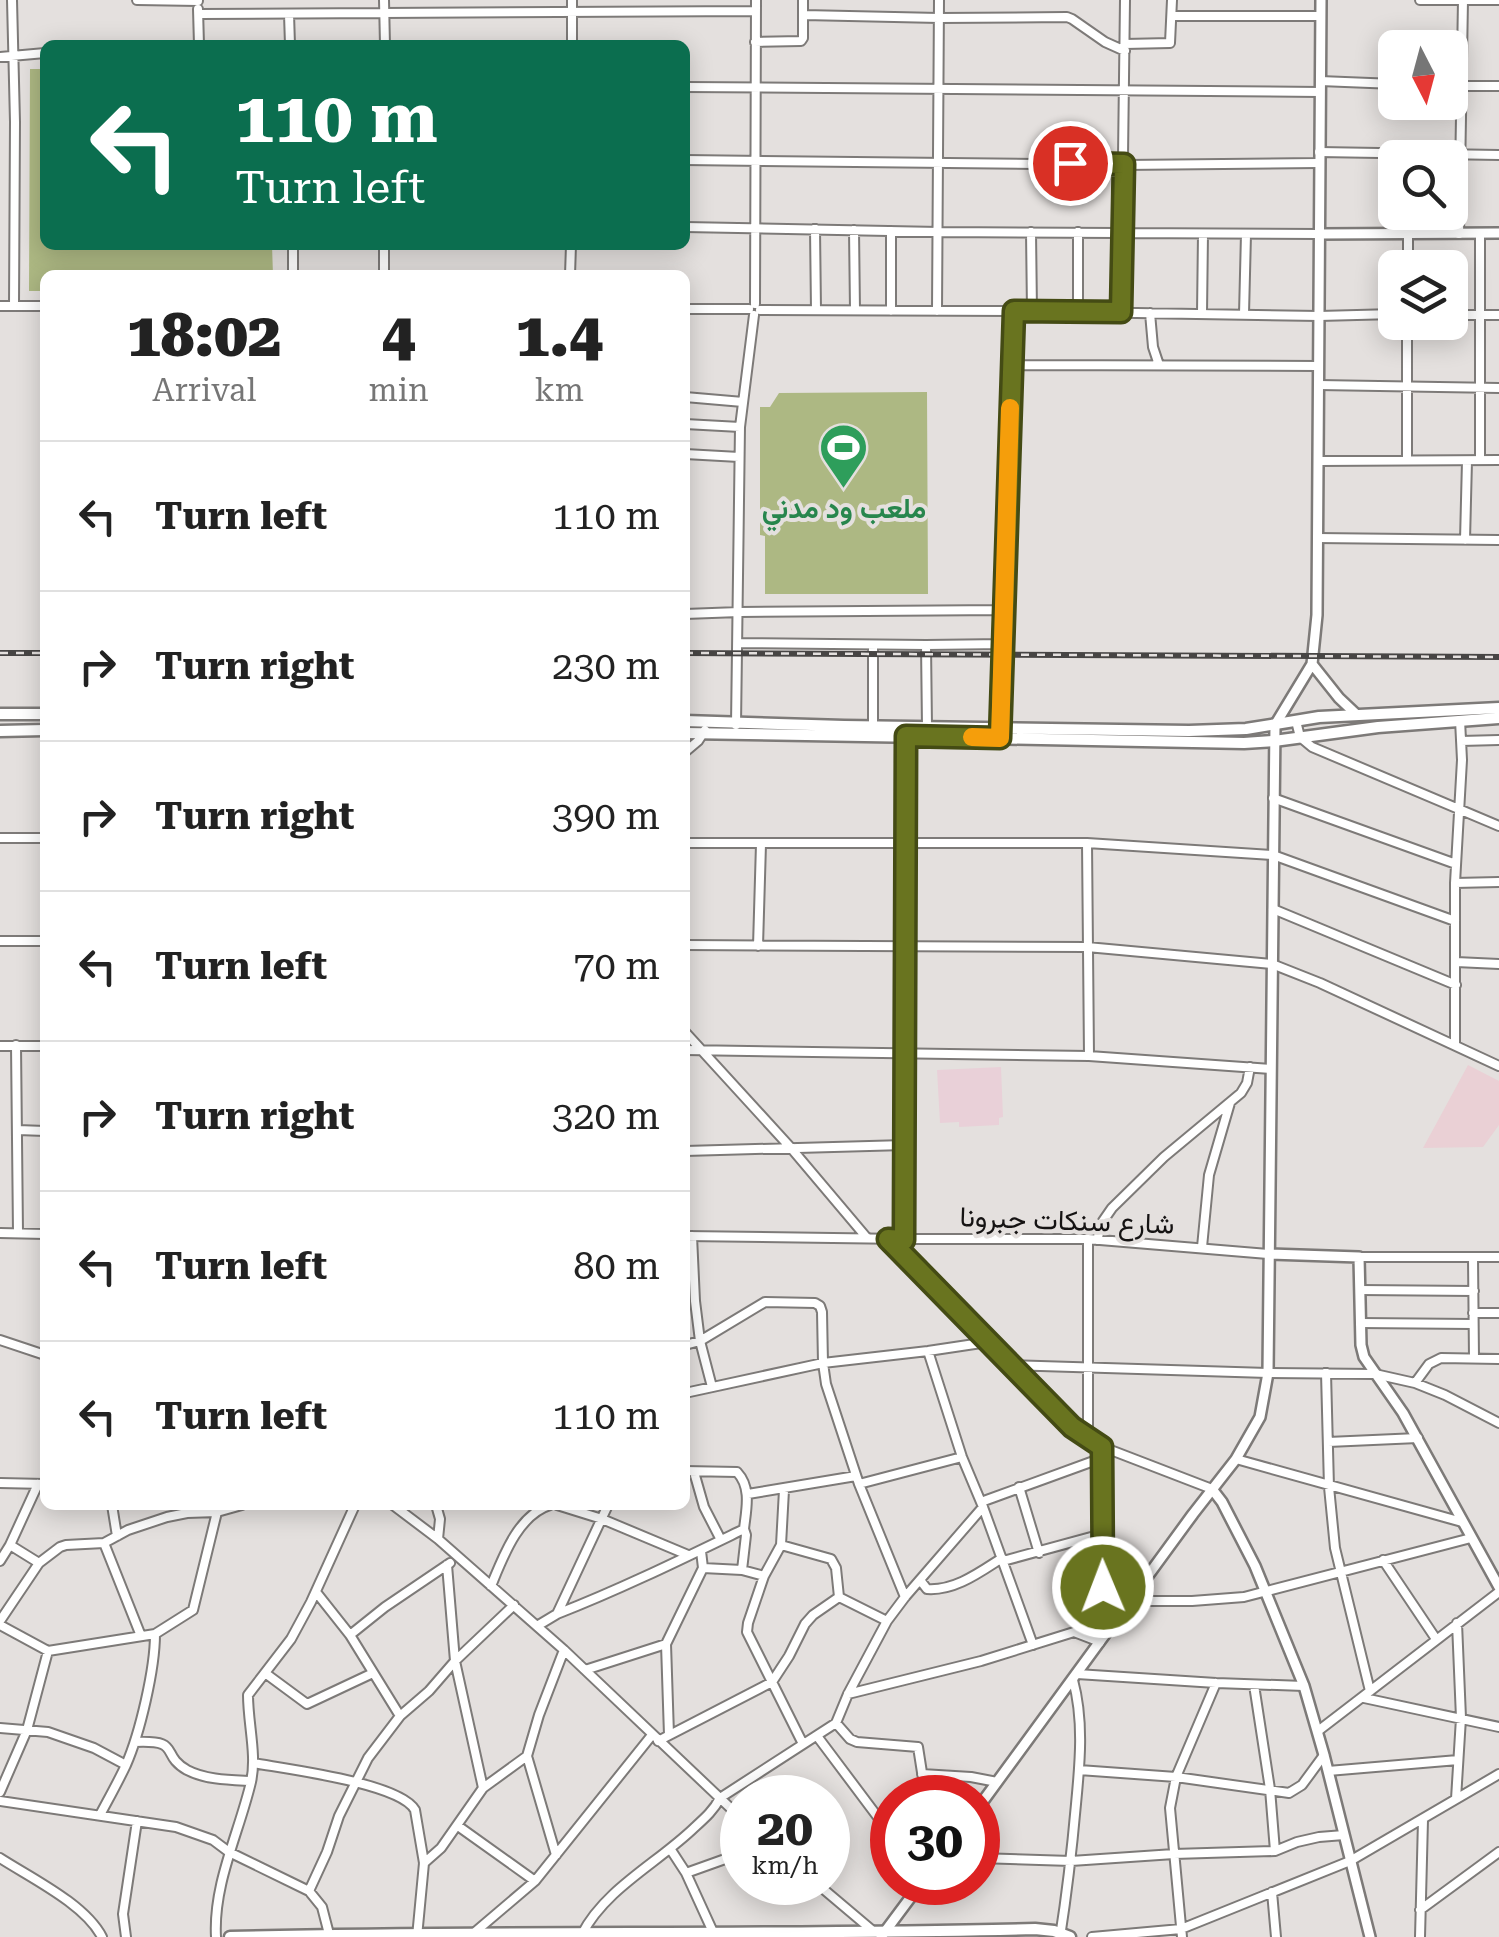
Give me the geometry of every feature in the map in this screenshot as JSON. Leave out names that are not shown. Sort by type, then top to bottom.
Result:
[{"type":"main road","points":[[690,732],[736,722],[1244,743],[1274,742],[1499,708]]},
{"type":"main road","points":[[0,714],[40,714]]},
{"type":"main road","points":[[690,722],[735,735],[906,736],[1246,730],[1319,717],[1358,715],[1499,718]]},
{"type":"main road","points":[[0,731],[40,730]]},
{"type":"main road","points":[[230,1937],[880,1934],[1035,1928],[1063,1936]]},
{"type":"street","points":[[136,0],[198,0],[199,40]]},
{"type":"street","points":[[384,0],[385,40]]},
{"type":"street","points":[[572,0],[572,40]]},
{"type":"street","points":[[735,735],[740,426],[754,310],[756,0]]},
{"type":"street","points":[[755,42],[801,42],[803,0]]},
{"type":"street","points":[[937,311],[939,0]]},
{"type":"street","points":[[1121,312],[1124,0]]},
{"type":"street","points":[[804,14],[1067,18],[1105,42],[1125,48],[1170,43],[1172,0]]},
{"type":"street","points":[[1000,1778],[1236,1459],[1260,1417],[1268,1374],[1275,725],[1312,664],[1316,616],[1320,0]]},
{"type":"street","points":[[1420,0],[1499,0]]},
{"type":"street","points":[[1462,0],[1462,30]]},
{"type":"street","points":[[0,4],[12,3],[14,306]]},
{"type":"street","points":[[198,14],[756,11]]},
{"type":"street","points":[[289,14],[290,40]]},
{"type":"street","points":[[1172,16],[1320,16]]},
{"type":"street","points":[[0,56],[40,53]]},
{"type":"street","points":[[690,87],[1125,89],[1378,85]]},
{"type":"street","points":[[1468,86],[1499,86]]},
{"type":"street","points":[[1468,155],[1499,155]]},
{"type":"street","points":[[690,160],[1124,164],[1378,157]]},
{"type":"street","points":[[690,227],[1204,234],[1499,233]]},
{"type":"street","points":[[814,229],[816,310]]},
{"type":"street","points":[[854,230],[854,310]]},
{"type":"street","points":[[1459,230],[1459,234]]},
{"type":"street","points":[[891,231],[891,310]]},
{"type":"street","points":[[1031,232],[1032,311]]},
{"type":"street","points":[[1078,232],[1078,312]]},
{"type":"street","points":[[1480,233],[1480,460]]},
{"type":"street","points":[[1202,313],[1204,234]]},
{"type":"street","points":[[1244,314],[1246,234]]},
{"type":"street","points":[[1408,234],[1408,250]]},
{"type":"street","points":[[0,306],[40,306]]},
{"type":"street","points":[[690,309],[1378,314]]},
{"type":"street","points":[[1000,733],[1014,311]]},
{"type":"street","points":[[1150,313],[1152,347],[1158,366]]},
{"type":"street","points":[[1468,315],[1499,315]]},
{"type":"street","points":[[1407,460],[1408,340]]},
{"type":"street","points":[[1012,364],[1319,366]]},
{"type":"street","points":[[1319,385],[1499,388]]},
{"type":"street","points":[[690,397],[743,402]]},
{"type":"street","points":[[690,424],[740,426]]},
{"type":"street","points":[[690,454],[739,457]]},
{"type":"street","points":[[1318,460],[1499,460]]},
{"type":"street","points":[[1465,540],[1467,461]]},
{"type":"street","points":[[1318,538],[1499,540]]},
{"type":"street","points":[[690,614],[1004,610]]},
{"type":"street","points":[[738,642],[1003,644]]},
{"type":"street","points":[[872,645],[873,726]]},
{"type":"street","points":[[926,645],[927,727]]},
{"type":"street","points":[[1312,664],[1358,715]]},
{"type":"street","points":[[1455,1045],[1460,720]]},
{"type":"street","points":[[1296,721],[1300,738],[1312,748],[1499,826]]},
{"type":"street","points":[[690,746],[706,727]]},
{"type":"street","points":[[904,1240],[906,736]]},
{"type":"street","points":[[1461,741],[1499,740]]},
{"type":"street","points":[[1273,798],[1456,864]]},
{"type":"street","points":[[0,838],[40,838]]},
{"type":"street","points":[[690,843],[1087,844],[1273,855],[1455,921]]},
{"type":"street","points":[[758,946],[761,844]]},
{"type":"street","points":[[1087,844],[1089,1056]]},
{"type":"street","points":[[1455,883],[1499,882]]},
{"type":"street","points":[[1273,909],[1456,985]]},
{"type":"street","points":[[0,941],[40,941]]},
{"type":"street","points":[[690,945],[1087,947],[1272,964],[1499,1066]]},
{"type":"street","points":[[1456,962],[1499,964]]},
{"type":"street","points":[[690,1038],[867,1238]]},
{"type":"street","points":[[16,1045],[18,1233]]},
{"type":"street","points":[[0,1046],[40,1046]]},
{"type":"street","points":[[690,1050],[1089,1056],[1271,1069]]},
{"type":"street","points":[[1088,1439],[1093,1240],[1112,1208],[1244,1088],[1250,1068]]},
{"type":"street","points":[[1202,1247],[1209,1175],[1230,1103]]},
{"type":"street","points":[[18,1130],[40,1131]]},
{"type":"street","points":[[690,1151],[905,1145]]},
{"type":"street","points":[[0,1233],[40,1234]]},
{"type":"street","name":"شارع سنكات جبرونا","points":[[690,1236],[1093,1240],[1268,1254]]},
{"type":"street","points":[[888,1239],[1072,1427],[1102,1447],[1212,1489],[1222,1502],[1266,1592],[1304,1686],[1370,1937]]},
{"type":"street","points":[[1268,1254],[1499,1258]]},
{"type":"street","points":[[1318,1732],[1499,1590],[1418,1438],[1362,1352],[1359,1257]]},
{"type":"street","points":[[1473,1258],[1474,1358]]},
{"type":"street","points":[[1360,1290],[1474,1292]]},
{"type":"street","points":[[690,1302],[712,1387]]},
{"type":"street","points":[[690,1344],[765,1302],[820,1306],[826,1384],[858,1480],[905,1597]]},
{"type":"street","points":[[1474,1313],[1499,1313]]},
{"type":"street","points":[[1360,1323],[1473,1324]]},
{"type":"street","points":[[0,1340],[40,1353]]},
{"type":"street","points":[[690,1392],[823,1363],[988,1342]]},
{"type":"street","points":[[928,1351],[962,1457],[1033,1645]]},
{"type":"street","points":[[1415,1383],[1434,1360],[1499,1359]]},
{"type":"street","points":[[1011,1366],[1375,1374],[1415,1383],[1499,1422]]},
{"type":"street","points":[[1326,1374],[1334,1548],[1367,1694]]},
{"type":"street","points":[[1328,1442],[1418,1438]]},
{"type":"street","points":[[1102,1447],[1103,1638]]},
{"type":"street","points":[[748,1494],[858,1480],[962,1457]]},
{"type":"street","points":[[755,1775],[836,1723],[887,1622],[982,1504],[1102,1458]]},
{"type":"street","points":[[1236,1459],[1462,1522]]},
{"type":"street","points":[[721,1540],[690,1471],[737,1472],[743,1477],[748,1494],[742,1570]]},
{"type":"street","points":[[0,1483],[40,1484]]},
{"type":"street","points":[[0,1561],[40,1486]]},
{"type":"street","points":[[1018,1488],[1039,1553]]},
{"type":"street","points":[[784,1490],[781,1545],[764,1576],[747,1632],[803,1744]]},
{"type":"street","points":[[113,1510],[117,1536]]},
{"type":"street","points":[[186,1510],[147,1522],[104,1543],[60,1547],[38,1563],[0,1624],[48,1651],[155,1634],[193,1610],[217,1512]]},
{"type":"street","points":[[198,1510],[224,1510]]},
{"type":"street","points":[[216,1937],[216,1916],[229,1852],[251,1781],[248,1695],[291,1639],[352,1510]]},
{"type":"street","points":[[400,1510],[564,1650],[720,1798],[714,1809],[671,1850],[598,1910],[582,1934]]},
{"type":"street","points":[[438,1510],[438,1539]]},
{"type":"street","points":[[491,1586],[514,1538],[543,1510]]},
{"type":"street","points":[[567,1510],[602,1519],[689,1555]]},
{"type":"street","points":[[557,1614],[606,1510]]},
{"type":"street","points":[[537,1626],[744,1529]]},
{"type":"street","points":[[920,1580],[927,1588],[936,1589],[972,1578],[1002,1559],[1039,1553],[1102,1534]]},
{"type":"street","points":[[1129,1601],[1192,1602],[1244,1597],[1471,1538]]},
{"type":"street","points":[[104,1543],[142,1636]]},
{"type":"street","points":[[10,1545],[38,1563]]},
{"type":"street","points":[[781,1545],[830,1558],[836,1568],[839,1597]]},
{"type":"street","points":[[669,1735],[666,1644],[704,1568],[700,1550]]},
{"type":"street","points":[[350,1635],[458,1558]]},
{"type":"street","points":[[1383,1560],[1436,1639]]},
{"type":"street","points":[[447,1566],[456,1661],[483,1788]]},
{"type":"street","points":[[704,1568],[742,1570],[764,1576]]},
{"type":"street","points":[[316,1592],[350,1635],[400,1716]]},
{"type":"street","points":[[839,1597],[887,1622]]},
{"type":"street","points":[[473,1934],[535,1881],[655,1738],[669,1735],[772,1682],[805,1624],[839,1597]]},
{"type":"street","points":[[309,1890],[368,1758],[400,1716],[514,1606]]},
{"type":"street","points":[[1456,1799],[1461,1718],[1457,1622]]},
{"type":"street","points":[[848,1694],[981,1661],[1074,1632],[1103,1638]]},
{"type":"street","points":[[100,1814],[134,1742],[155,1634]]},
{"type":"street","points":[[585,1670],[666,1644]]},
{"type":"street","points":[[556,1856],[527,1756],[564,1650]]},
{"type":"street","points":[[0,1792],[27,1730],[48,1651]]},
{"type":"street","points":[[265,1674],[307,1704],[373,1674]]},
{"type":"street","points":[[1075,1677],[1304,1686]]},
{"type":"street","points":[[1063,1936],[1079,1770],[1080,1717],[1075,1677]]},
{"type":"street","points":[[1182,1933],[1170,1808],[1176,1777],[1216,1684]]},
{"type":"street","points":[[1254,1685],[1275,1851]]},
{"type":"street","points":[[1367,1694],[1499,1727]]},
{"type":"street","points":[[836,1723],[856,1742],[918,1747],[922,1774],[938,1775]]},
{"type":"street","points":[[0,1728],[48,1732],[94,1748],[126,1765]]},
{"type":"street","points":[[817,1736],[870,1807]]},
{"type":"street","points":[[134,1742],[164,1744],[188,1771],[251,1781]]},
{"type":"street","points":[[1079,1770],[1176,1777],[1289,1793],[1302,1786],[1324,1755]]},
{"type":"street","points":[[424,1863],[441,1848],[483,1788],[527,1756]]},
{"type":"street","points":[[1328,1771],[1458,1760]]},
{"type":"street","points":[[253,1763],[358,1782],[412,1803],[424,1863],[417,1935]]},
{"type":"street","points":[[1092,1937],[1182,1933],[1350,1861],[1499,1774]]},
{"type":"street","points":[[0,1801],[176,1827],[213,1840],[229,1852],[309,1890],[322,1907],[328,1934]]},
{"type":"street","points":[[1420,1937],[1422,1820]]},
{"type":"street","points":[[126,1937],[124,1914],[136,1822]]},
{"type":"street","points":[[458,1826],[535,1881]]},
{"type":"street","points":[[1000,1859],[1071,1862],[1275,1851],[1308,1840],[1344,1835]]},
{"type":"street","points":[[671,1850],[713,1932]]},
{"type":"street","points":[[1420,1910],[1499,1852]]},
{"type":"street","points":[[0,1858],[61,1897],[90,1920],[102,1937]]},
{"type":"street","points":[[686,1873],[720,1861]]},
{"type":"street","points":[[1272,1892],[1276,1937]]},
{"type":"street","points":[[844,1905],[880,1934],[903,1905]]},
{"type":"shaded area","points":[[1468,1065],[1499,1081],[1499,1125],[1483,1147],[1423,1148]]},
{"type":"shaded area","points":[[1001,1067],[1003,1117],[999,1118],[999,1125],[959,1127],[959,1122],[940,1123],[937,1070]]},
{"type":"green space","points":[[30,69],[40,69],[40,250],[272,250],[273,270],[40,270],[40,291],[29,291]]},
{"type":"green space","name":"ملعب ود مدني","points":[[927,392],[928,594],[765,594],[765,536],[760,535],[760,407],[770,407],[779,393]]},
{"type":"railway","points":[[0,653],[40,653]]},
{"type":"railway","points":[[690,653],[1499,657]]},
{"type":"slow traffic","points":[[972,737],[1000,738],[1010,408]]},
{"type":"place","name":"ملعب ود مدني","points":[[844,490]]},
{"type":"route","points":[[1070,163],[1124,164],[1121,312],[1014,311],[1000,738],[906,736],[904,1240],[888,1239],[1072,1427],[1102,1447],[1103,1587]]}]
